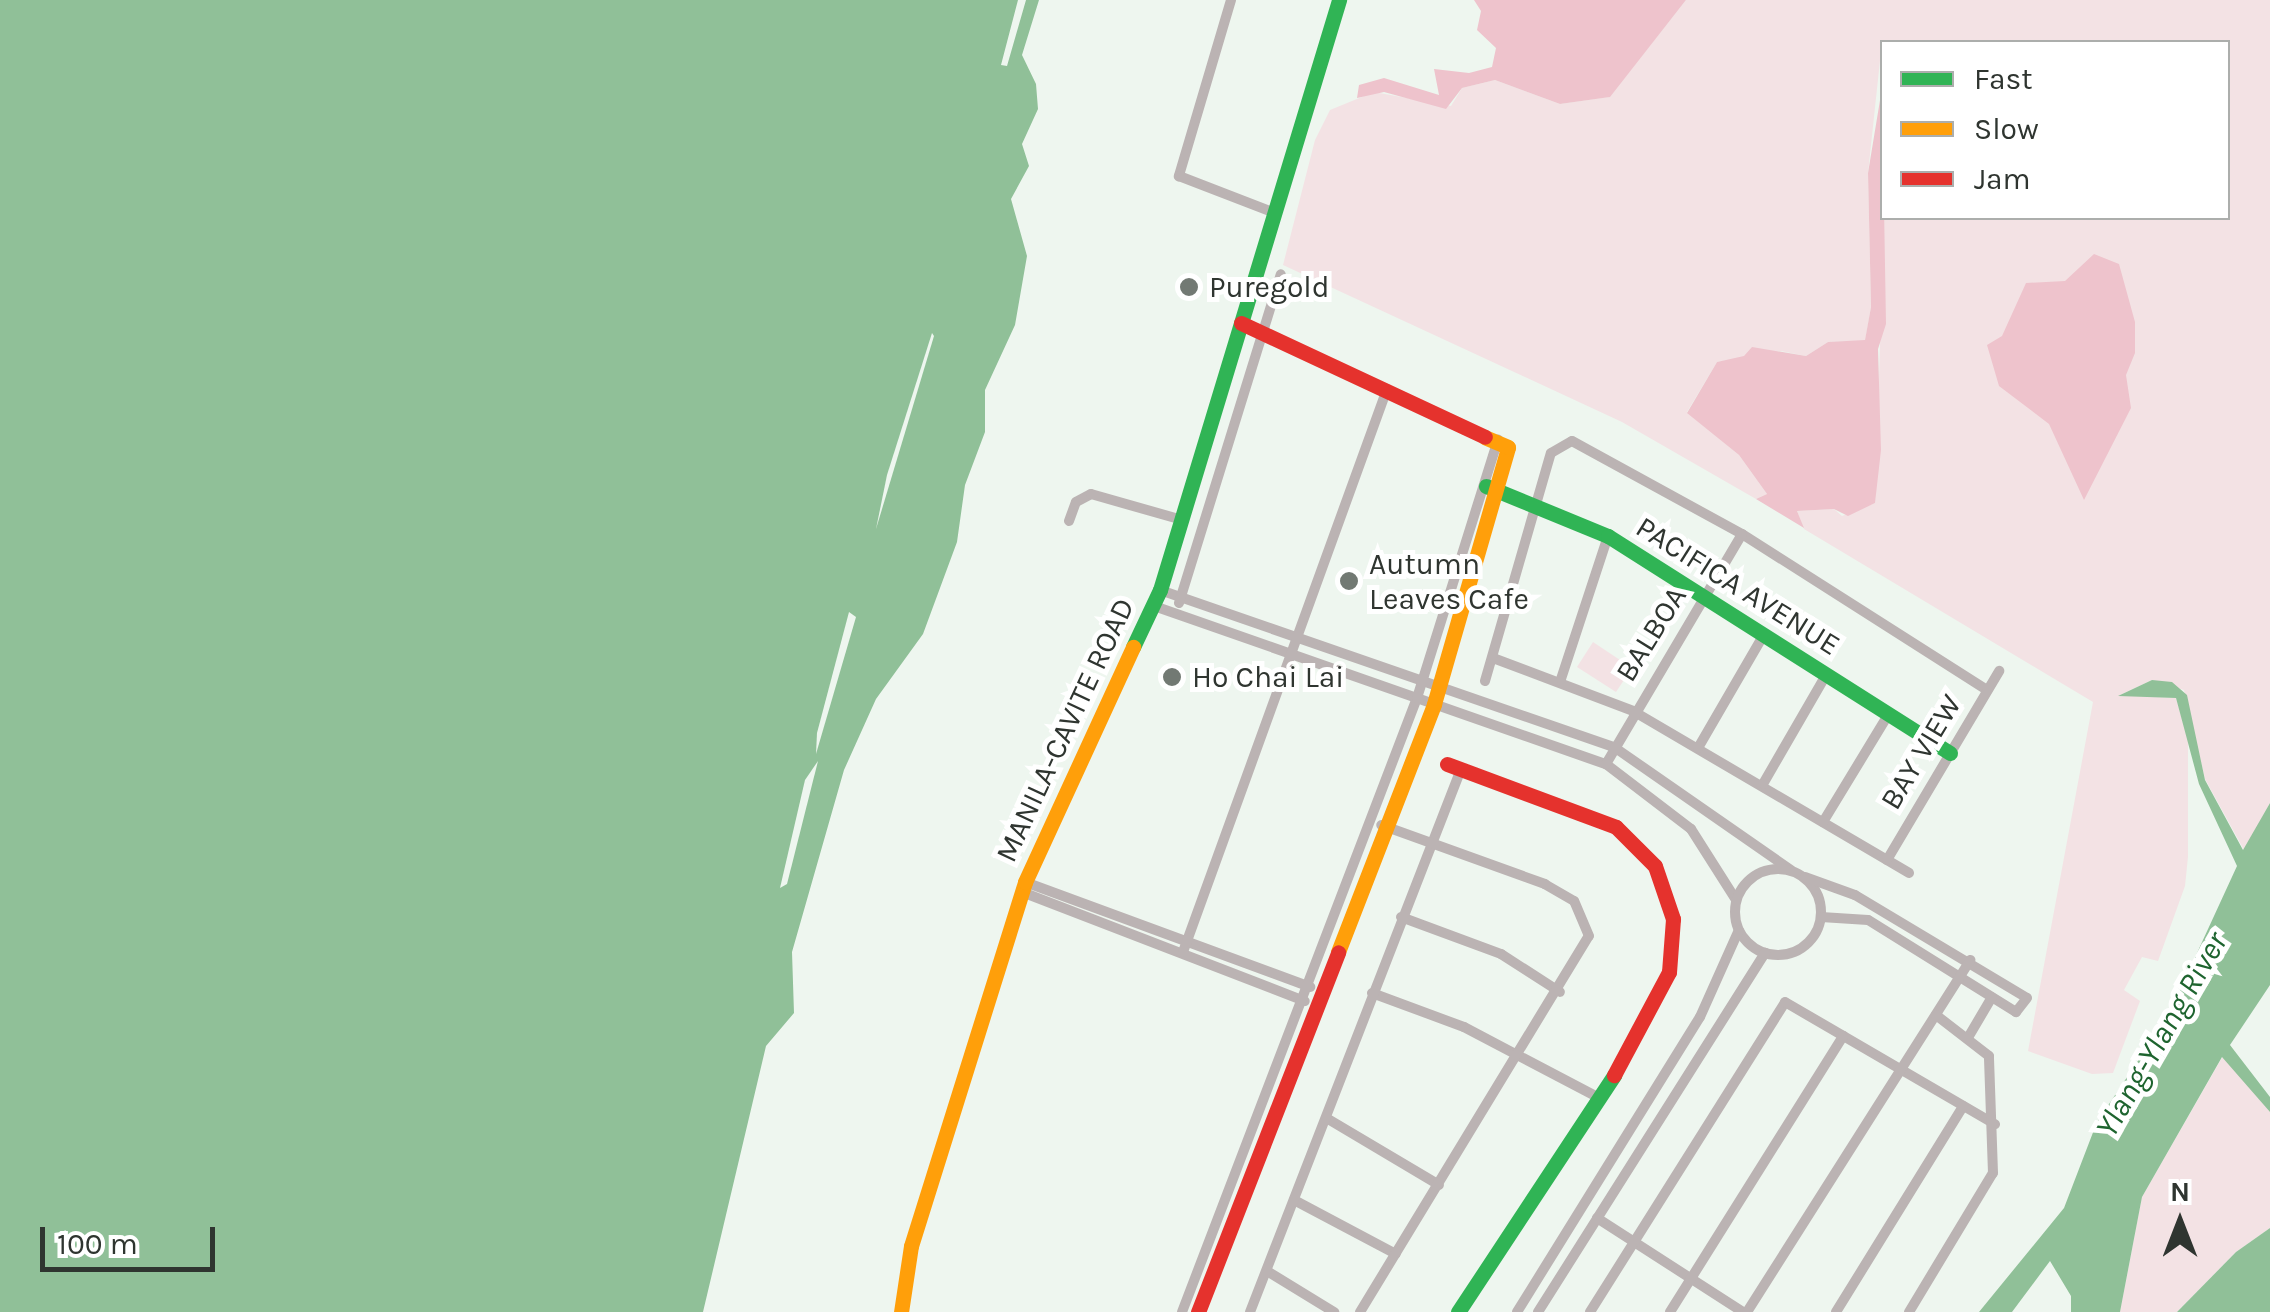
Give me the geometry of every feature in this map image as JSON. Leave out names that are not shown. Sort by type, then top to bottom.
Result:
[{"type":"street","points":[[1231,0],[1179,176],[1275,213]]},
{"type":"street","name":"MANILA-CAVITE ROAD","points":[[900,1312],[912,1246],[1023,887],[1160,590],[1339,0]]},
{"type":"street","points":[[1176,614],[1280,274]]},
{"type":"street","points":[[1241,323],[1499,438],[1508,447],[1422,682],[1378,824]]},
{"type":"street","points":[[1183,952],[1301,640],[1387,387]]},
{"type":"street","points":[[1485,681],[1552,453],[1572,441],[1742,534],[1988,690]]},
{"type":"street","points":[[1182,1312],[1378,824],[1436,696],[1492,488]]},
{"type":"street","name":"PACIFICA AVENUE","points":[[1492,488],[1608,536],[1950,752]]},
{"type":"street","points":[[1069,521],[1076,502],[1091,494],[1182,520]]},
{"type":"street","name":"BALBOA","points":[[1606,764],[1633,710],[1742,534]]},
{"type":"street","points":[[1561,679],[1608,536]]},
{"type":"street","points":[[1160,590],[1422,682],[1436,696],[1606,764],[1663,802],[1690,830],[1736,900],[1739,930],[1700,1017],[1517,1312]]},
{"type":"street","points":[[1154,606],[1417,698],[1436,696],[1614,746],[1790,870],[1856,895],[1970,960],[2027,998],[2016,1012],[1868,920],[1821,916]]},
{"type":"street","points":[[1698,748],[1763,636]]},
{"type":"street","points":[[1493,658],[1561,679],[1633,710],[1909,873]]},
{"type":"street","name":"BAY VIEW","points":[[1887,860],[1999,671]]},
{"type":"street","points":[[1763,784],[1826,675]]},
{"type":"street","points":[[1823,822],[1888,715]]},
{"type":"street","points":[[1250,1312],[1328,1118],[1430,843],[1454,766],[1616,827],[1656,866],[1673,918],[1668,972],[1602,1099],[1458,1312]]},
{"type":"street","points":[[1360,1312],[1588,948],[1589,924],[1574,901],[1545,884],[1378,824]]},
{"type":"street","points":[[1736,900],[1764,871],[1790,870]]},
{"type":"street","points":[[1805,877],[1821,916]]},
{"type":"street","points":[[1023,887],[1188,940],[1310,994]]},
{"type":"street","points":[[1023,887],[1183,952],[1310,994]]},
{"type":"street","points":[[1739,930],[1765,952],[1802,948],[1821,916]]},
{"type":"street","points":[[1402,917],[1500,954],[1560,992]]},
{"type":"street","points":[[1538,1312],[1765,952]]},
{"type":"street","points":[[1598,1218],[1745,1312],[1970,960]]},
{"type":"street","points":[[1372,993],[1464,1027],[1602,1099]]},
{"type":"street","points":[[1198,1312],[1310,994]]},
{"type":"street","points":[[1969,1036],[1992,997]]},
{"type":"street","points":[[1590,1312],[1785,1002],[1995,1124]]},
{"type":"street","points":[[1908,1312],[1992,1182],[1995,1124],[1991,1063],[1969,1036],[1936,1015]]},
{"type":"street","points":[[1670,1312],[1843,1036]]},
{"type":"street","points":[[1836,1312],[1964,1106]]},
{"type":"street","points":[[1328,1118],[1439,1185]]},
{"type":"street","points":[[1638,1120],[1651,1128]]},
{"type":"street","points":[[1294,1200],[1396,1254]]},
{"type":"street","points":[[1267,1272],[1334,1312]]},
{"type":"shaded area","points":[[1474,0],[1686,0],[1610,97],[1560,104],[1495,80],[1462,88],[1446,109],[1384,92],[1357,98],[1359,85],[1384,78],[1439,95],[1434,69],[1469,73],[1492,67],[1496,48],[1477,30],[1481,11]]},
{"type":"shaded area","points":[[1686,0],[2270,0],[2270,803],[2244,850],[2205,779],[2184,690],[2152,680],[2120,695],[2176,698],[2188,740],[2188,857],[2185,886],[2158,961],[2142,957],[2124,990],[2140,1001],[2113,1073],[2092,1074],[2028,1051],[2093,702],[1804,529],[1797,511],[1834,509],[1842,516],[1875,503],[1884,220],[2230,220],[2230,40],[1880,40],[1868,173],[1871,307],[1865,341],[1828,342],[1806,356],[1781,351],[1717,362],[1687,412],[1739,455],[1767,494],[1756,499],[1622,422],[1283,265],[1315,140],[1330,110],[1374,92],[1451,106],[1462,88],[1495,80],[1560,104],[1609,97]]},
{"type":"shaded area","points":[[1880,100],[1880,220],[1884,220],[1886,324],[1878,349],[1881,450],[1875,503],[1848,516],[1834,509],[1797,511],[1804,528],[1756,499],[1767,494],[1739,455],[1687,413],[1717,362],[1744,356],[1752,347],[1806,356],[1828,342],[1865,340],[1871,307],[1868,173]]},
{"type":"shaded area","points":[[2094,254],[2119,264],[2135,322],[2135,353],[2126,375],[2131,408],[2084,500],[2049,424],[1999,386],[1987,345],[2002,336],[2026,283],[2065,281]]},
{"type":"shaded area","points":[[1593,642],[1632,668],[1616,692],[1577,667]]},
{"type":"shaded area","points":[[2223,1056],[2270,1112],[2270,1228],[2236,1252],[2177,1312],[2120,1312],[2142,1197]]},
{"type":"water","points":[[0,0],[1018,0],[1001,65],[1007,66],[1026,0],[1039,0],[1022,55],[1036,84],[1038,109],[1022,144],[1029,166],[1011,199],[1027,256],[1015,325],[985,390],[985,432],[965,485],[957,542],[923,634],[876,699],[844,770],[792,952],[794,1013],[766,1046],[703,1312],[0,1312]]},
{"type":"water","name":"Ylang-Ylang River","points":[[2152,680],[2172,682],[2187,695],[2205,780],[2243,850],[2270,803],[2270,985],[2230,1045],[2270,1097],[2270,1112],[2222,1057],[2142,1197],[2120,1312],[2071,1312],[2071,1296],[2050,1261],[2012,1312],[1979,1312],[2064,1208],[2097,1122],[2168,1016],[2237,866],[2199,784],[2176,698],[2118,696]]},
{"type":"water","points":[[2270,1228],[2270,1312],[2177,1312],[2236,1252]]},
{"type":"pier","points":[[932,333],[934,336],[876,529],[887,475]]},
{"type":"pier","points":[[849,612],[856,617],[816,754],[817,733]]},
{"type":"pier","points":[[818,761],[787,884],[780,888],[805,780]]},
{"type":"traffic: fast","points":[[1133,647],[1160,590],[1339,0]]},
{"type":"traffic: fast","points":[[1486,486],[1608,536],[1950,753]]},
{"type":"traffic: fast","points":[[1458,1312],[1614,1075]]},
{"type":"traffic: slow","points":[[1338,952],[1434,704],[1508,447],[1485,437]]},
{"type":"traffic: slow","points":[[901,1312],[911,1246],[1025,882],[1133,647]]},
{"type":"traffic: jam","points":[[1241,323],[1485,437]]},
{"type":"traffic: jam","points":[[1447,764],[1616,827],[1655,866],[1673,919],[1669,972],[1614,1075]]},
{"type":"traffic: jam","points":[[1198,1312],[1338,952]]},
{"type":"place","name":"Puregold","points":[[1189,287]]},
{"type":"place","name":"Autumn Leaves Cafe","points":[[1349,581]]},
{"type":"place","name":"Ho Chai Lai","points":[[1172,677]]}]
